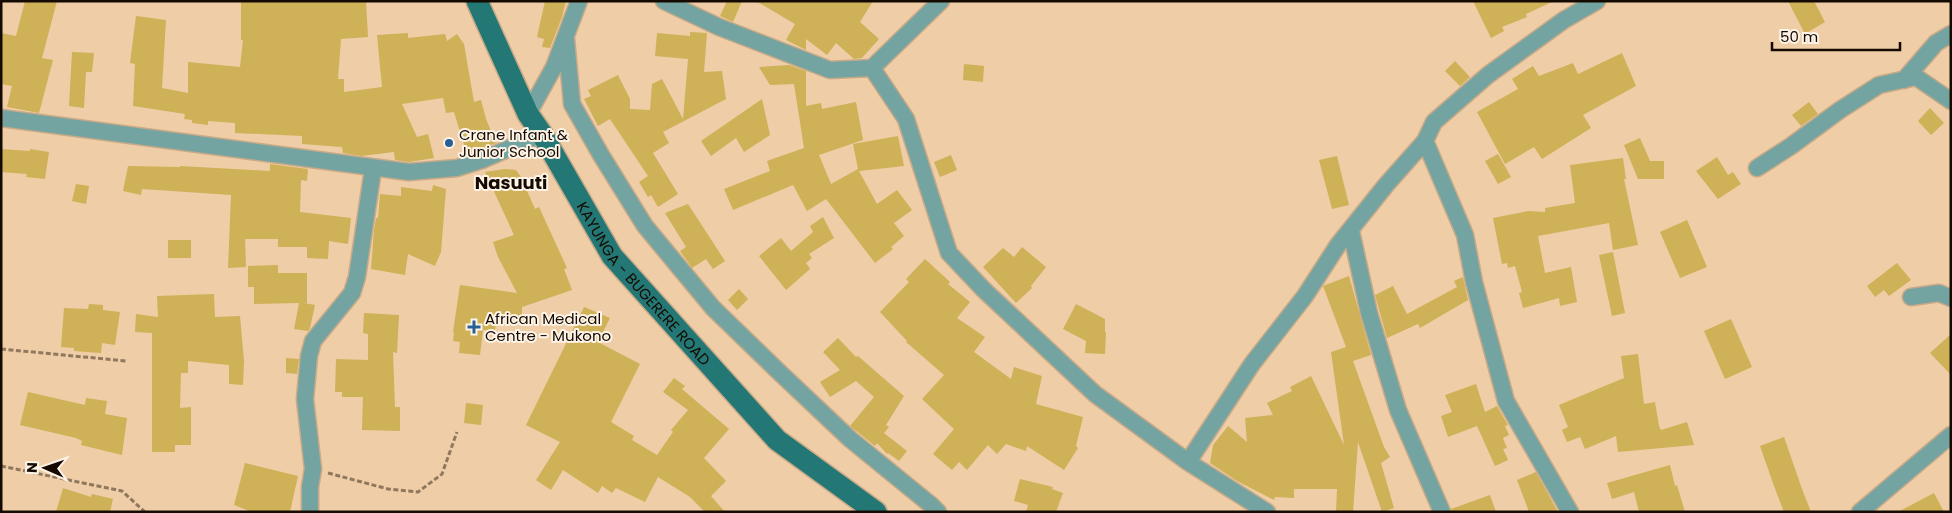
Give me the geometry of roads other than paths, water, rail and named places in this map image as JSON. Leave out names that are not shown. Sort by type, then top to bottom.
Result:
[{"type":"main road","name":"KAYUNGA - BUGERERE ROAD","points":[[477,1],[528,114],[542,134],[612,256],[777,440],[876,512]]},
{"type":"street","points":[[528,114],[554,67],[579,1]]},
{"type":"street","points":[[664,1],[719,27],[830,70],[872,68],[941,1]]},
{"type":"street","points":[[1188,462],[1252,364],[1305,296],[1338,245],[1386,185],[1425,141],[1434,122],[1488,75],[1564,20],[1598,1]]},
{"type":"street","points":[[1904,80],[1936,43],[1951,34]]},
{"type":"street","points":[[566,39],[572,104],[645,226],[713,308],[778,372],[850,439],[938,512]]},
{"type":"street","points":[[872,68],[906,119],[949,253],[984,290],[1095,394],[1188,462],[1267,512]]},
{"type":"street","points":[[1756,168],[1791,146],[1879,84],[1916,77],[1951,101]]},
{"type":"street","points":[[1,118],[372,169],[409,172],[457,168],[482,160],[542,134]]},
{"type":"street","points":[[1425,141],[1465,235],[1474,282],[1506,402],[1570,512]]},
{"type":"street","points":[[310,512],[310,488],[313,469],[305,399],[309,356],[313,341],[352,293],[358,277],[372,169]]},
{"type":"street","points":[[1351,231],[1369,313],[1398,410],[1442,512]]},
{"type":"street","points":[[1911,297],[1939,293],[1951,298]]},
{"type":"street","points":[[1860,512],[1951,435]]},
{"type":"place","name":"Crane Infant & Junior School","points":[[449,143]]},
{"type":"place","name":"African Medical Centre - Mukono","points":[[474,327]]},
{"type":"district","name":"Nasuuti","points":[[511,182]]}]
